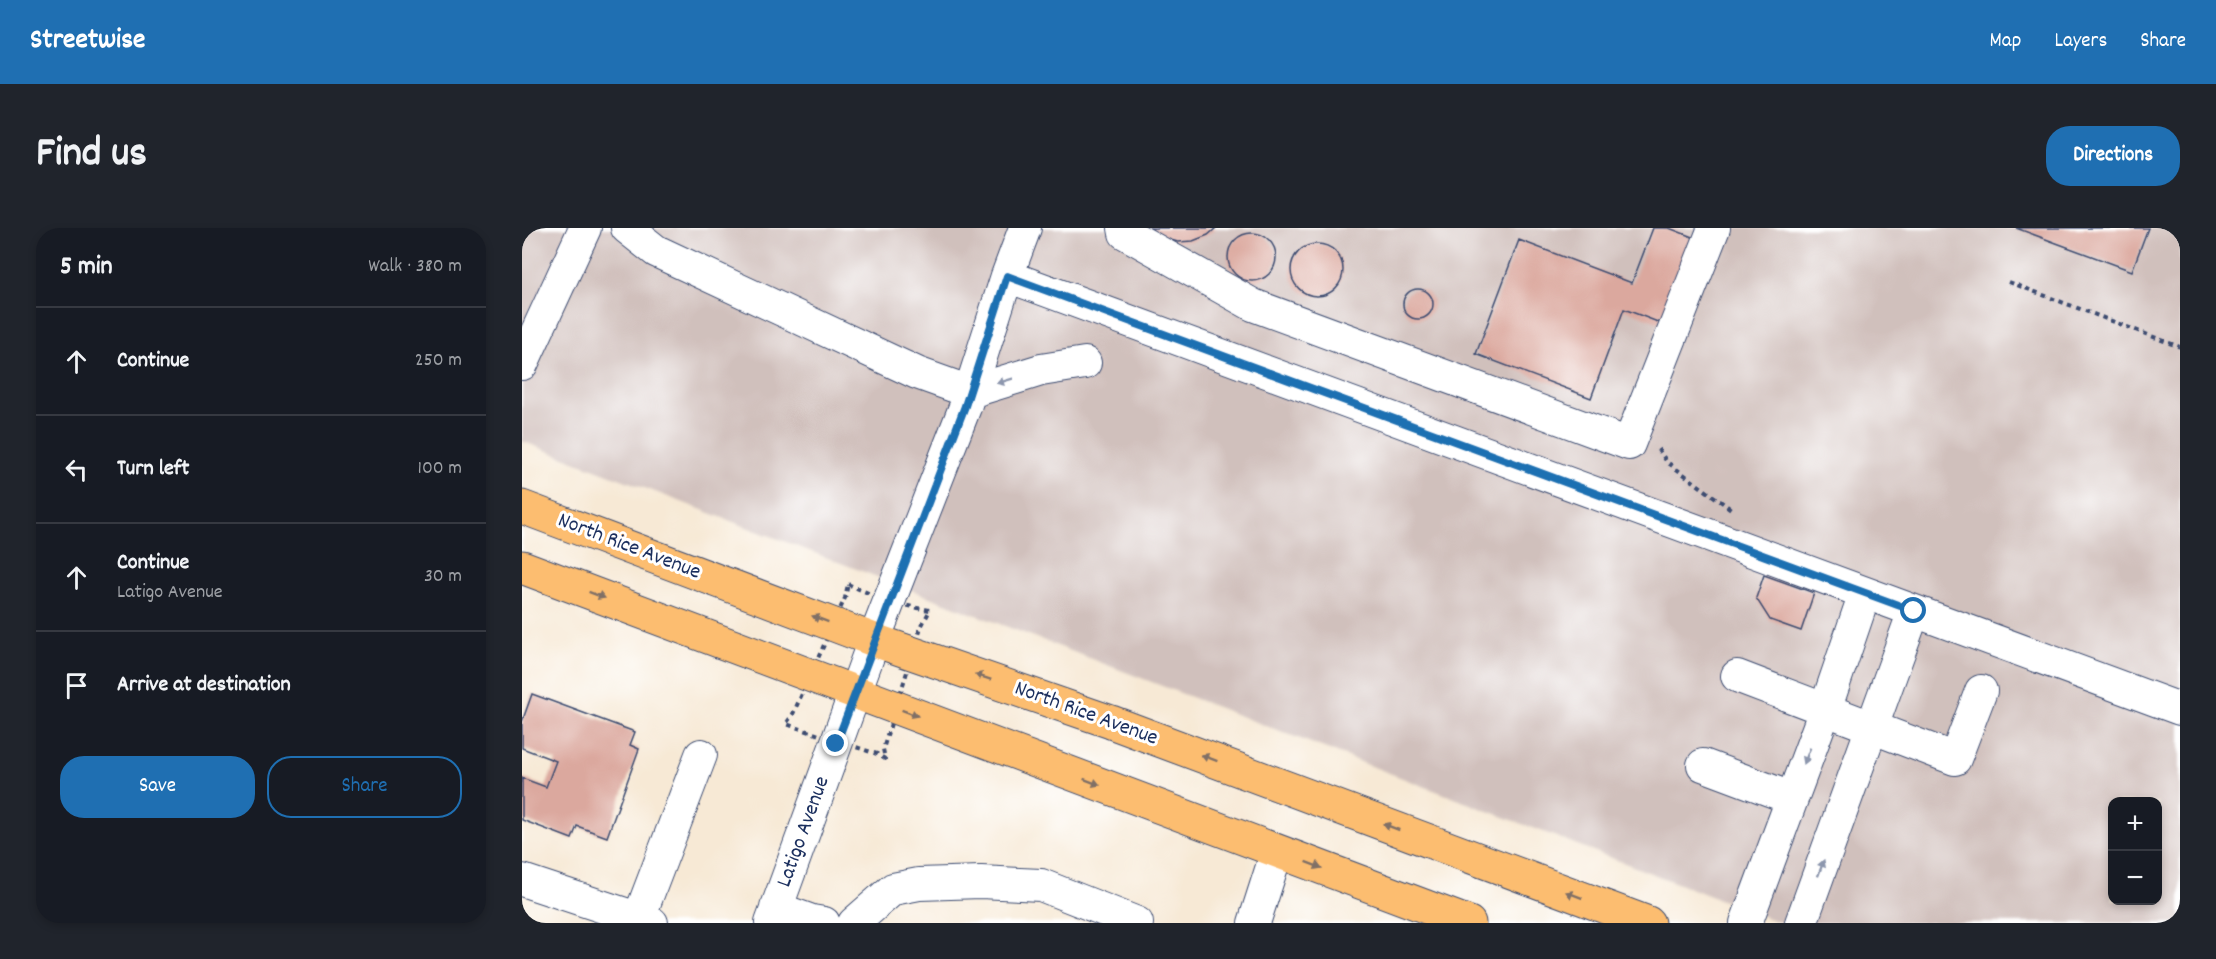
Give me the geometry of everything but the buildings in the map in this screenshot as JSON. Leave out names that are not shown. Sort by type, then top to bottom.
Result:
[{"type":"highway","name":"North Rice Avenue","points":[[522,507],[874,640],[1111,722],[1648,923]]},
{"type":"highway","points":[[522,567],[1469,923]]},
{"type":"street","points":[[522,364],[585,228]]},
{"type":"street","points":[[627,228],[656,251],[917,373],[970,392],[1041,370],[1085,363]]},
{"type":"street","name":"Latigo Avenue","points":[[774,916],[874,640],[970,392],[1024,228]]},
{"type":"street","points":[[1124,228],[1125,233],[1253,305],[1629,444],[1714,228]]},
{"type":"street","points":[[1007,276],[2180,709]]},
{"type":"street","points":[[1746,923],[1825,710],[1864,593]]},
{"type":"street","points":[[1801,923],[1914,611]]},
{"type":"street","points":[[1737,676],[1955,759],[1981,691]]},
{"type":"street","points":[[522,880],[643,922],[701,755]]},
{"type":"street","points":[[1703,765],[1791,798]]},
{"type":"street","points":[[1254,923],[1277,851]]},
{"type":"street","points":[[854,923],[893,889],[920,884],[981,882],[1041,885],[1137,923]]},
{"type":"street","points":[[774,916],[824,923]]},
{"type":"path","points":[[2009,282],[2180,347]]},
{"type":"shaded area","points":[[522,228],[2180,228],[2180,923],[1781,923],[522,441]]},
{"type":"route","points":[[836,744],[965,406],[1007,276],[1914,611]]}]
